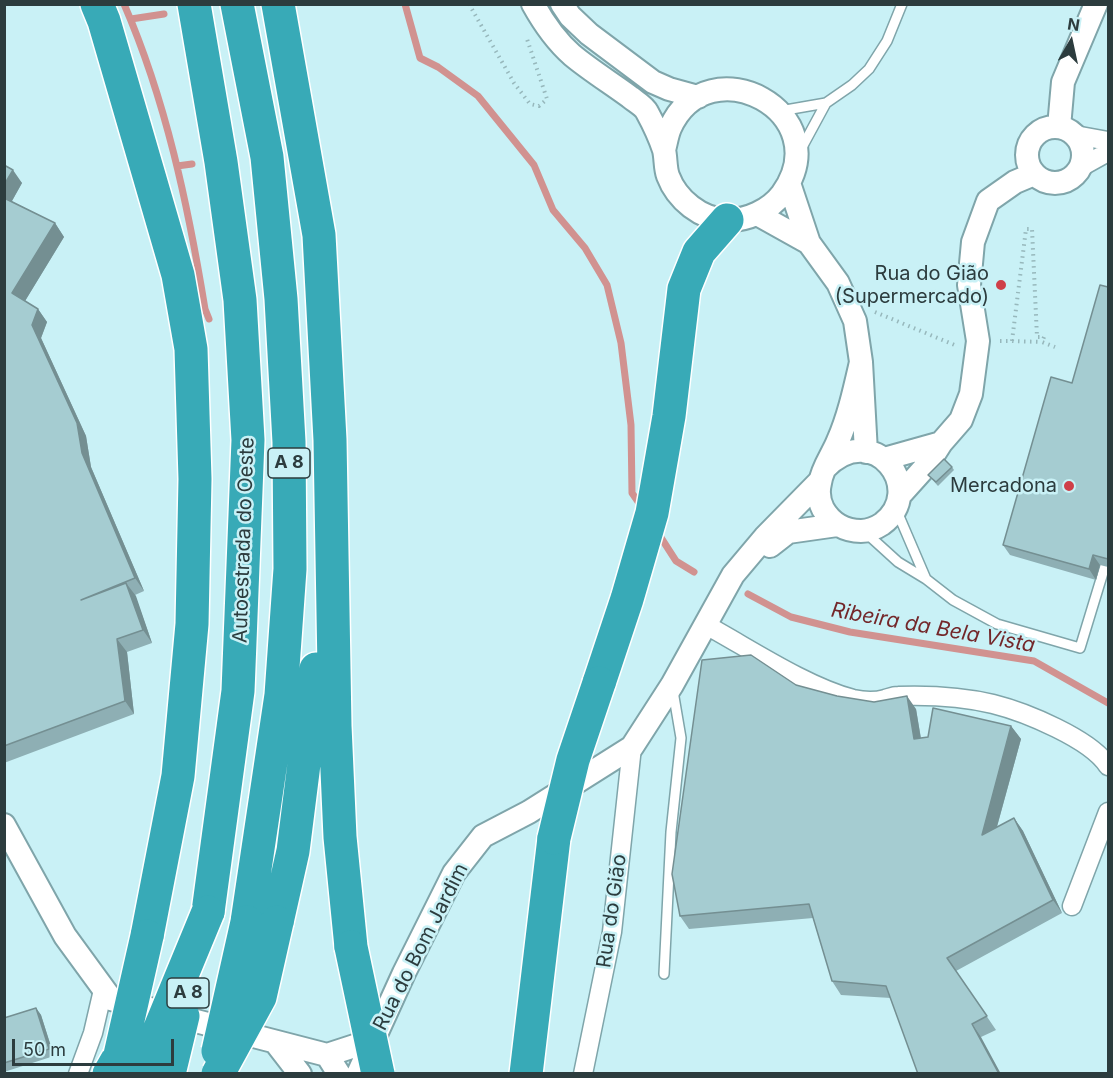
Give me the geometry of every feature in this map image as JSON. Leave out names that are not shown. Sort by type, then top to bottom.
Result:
[{"type":"highway","points":[[78,4],[113,56]]},
{"type":"highway","points":[[97,4],[158,201],[178,275],[191,349],[195,479],[192,624],[178,776],[121,1069]]},
{"type":"highway","name":"Autoestrada do Oeste","points":[[169,1074],[208,912],[238,691],[248,440],[240,300],[222,162],[194,4]]},
{"type":"highway","name":"A 8","points":[[213,1074],[262,922],[290,569],[289,442],[282,299],[267,157],[237,4]]},
{"type":"highway","points":[[278,4],[319,235],[330,440],[329,494],[340,837],[351,947],[378,1074]]},
{"type":"highway","points":[[526,1074],[554,838],[573,760],[627,599],[652,513],[669,416],[684,289],[699,252],[742,217]]},
{"type":"highway","points":[[218,1074],[260,997],[262,922],[293,851],[314,692],[329,494]]},
{"type":"highway","points":[[121,1069],[208,912]]},
{"type":"street","points":[[533,4],[542,20],[571,54],[646,110],[664,150],[667,176],[681,198],[701,214],[742,217],[809,243]]},
{"type":"street","points":[[562,4],[570,16],[589,34],[653,82],[698,97]]},
{"type":"street","points":[[1081,167],[1083,150],[1067,131],[1063,82],[1099,8]]},
{"type":"street","points":[[664,150],[669,129],[681,110],[698,97],[719,89],[741,90],[762,97],[780,111],[795,142],[796,160],[789,183],[776,202],[742,217]]},
{"type":"street","points":[[1108,141],[1049,128],[1040,131],[1033,138],[1028,147],[1027,156],[1029,166],[1042,181],[1059,183],[1068,181],[1081,167],[1108,152]]},
{"type":"street","points":[[861,362],[839,439],[822,474],[819,493],[821,506],[837,525],[850,530],[863,531],[877,527],[888,519],[941,443],[961,420],[971,394],[977,348],[969,285],[973,242],[988,201],[1015,182],[1034,174]]},
{"type":"street","points":[[789,183],[809,243],[838,284],[855,321],[875,455]]},
{"type":"street","points":[[875,455],[941,443]]},
{"type":"street","points":[[822,474],[834,459],[846,452],[859,450],[875,455],[893,469],[899,482],[898,502]]},
{"type":"street","name":"Rua do Bom Jardim","points":[[358,1074],[404,973],[454,873],[483,836],[529,812],[632,747],[672,685],[733,575],[822,474]]},
{"type":"street","name":"Rua do Bom Jardim","points":[[733,575],[788,532],[837,525]]},
{"type":"street","points":[[706,625],[828,691],[864,701],[882,700],[895,695],[972,700],[994,704],[1042,722],[1078,740],[1093,749],[1108,766]]},
{"type":"street","name":"Rua do Gião","points":[[583,1074],[612,932],[632,747]]},
{"type":"street","points":[[1072,906],[1108,812]]},
{"type":"street","points":[[4,825],[65,936],[111,999],[276,1043],[333,1064],[373,1040]]},
{"type":"street","points":[[78,1074],[93,1034],[103,990]]},
{"type":"street","points":[[276,1043],[300,1074]]},
{"type":"lane","points":[[780,111],[826,103],[852,85],[869,69],[887,41],[902,4]]},
{"type":"lane","points":[[796,160],[826,103]]},
{"type":"lane","points":[[898,502],[926,579]]},
{"type":"lane","points":[[863,531],[898,562],[926,579],[953,600],[997,624],[1080,648],[1105,566]]},
{"type":"lane","points":[[664,974],[671,832],[681,738],[672,685]]},
{"type":"path","points":[[469,4],[514,83],[530,104],[539,106],[547,99],[527,37]]},
{"type":"path","points":[[1012,341],[1026,229],[1032,229],[1037,337],[1044,338],[1042,342]]},
{"type":"path","points":[[849,308],[871,310],[977,348],[1012,341],[1042,342],[1055,347]]},
{"type":"building","points":[[4,165],[13,170],[4,185]]},
{"type":"building","points":[[4,198],[55,223],[12,293],[38,309],[32,325],[77,423],[82,453],[135,578],[81,600],[126,583],[143,630],[117,639],[125,701],[4,746]]},
{"type":"building","name":"Mercadona","points":[[1100,285],[1108,287],[1108,559],[1093,555],[1089,569],[1003,545],[1051,377],[1072,383]]},
{"type":"building","points":[[944,459],[952,467],[936,482],[928,475]]},
{"type":"building","points":[[751,655],[796,685],[837,696],[874,702],[907,696],[914,739],[928,737],[933,708],[1011,726],[982,835],[1014,818],[1053,900],[947,958],[987,1016],[972,1024],[999,1074],[918,1074],[886,986],[832,981],[809,904],[680,916],[672,874],[702,660]]},
{"type":"building","points":[[36,1008],[49,1049],[4,1063],[4,1018]]},
{"type":"waterway","points":[[124,4],[164,116],[183,192],[205,309],[209,319]]},
{"type":"waterway","name":"Ribeira da Bela Vista","points":[[405,4],[420,58],[438,67],[478,96],[534,165],[553,210],[585,248],[607,285],[621,343],[631,425],[632,493],[641,506]]},
{"type":"waterway","points":[[131,19],[164,14]]},
{"type":"waterway","points":[[177,166],[192,164]]},
{"type":"waterway","name":"Ribeira da Bela Vista","points":[[658,533],[676,561],[694,572]]},
{"type":"waterway","name":"Ribeira da Bela Vista","points":[[748,594],[791,617],[850,632],[1034,661],[1108,703]]},
{"type":"place","name":"Rua do Gião (Supermercado)","points":[[1001,285]]},
{"type":"place","name":"Mercadona","points":[[1069,486]]}]
